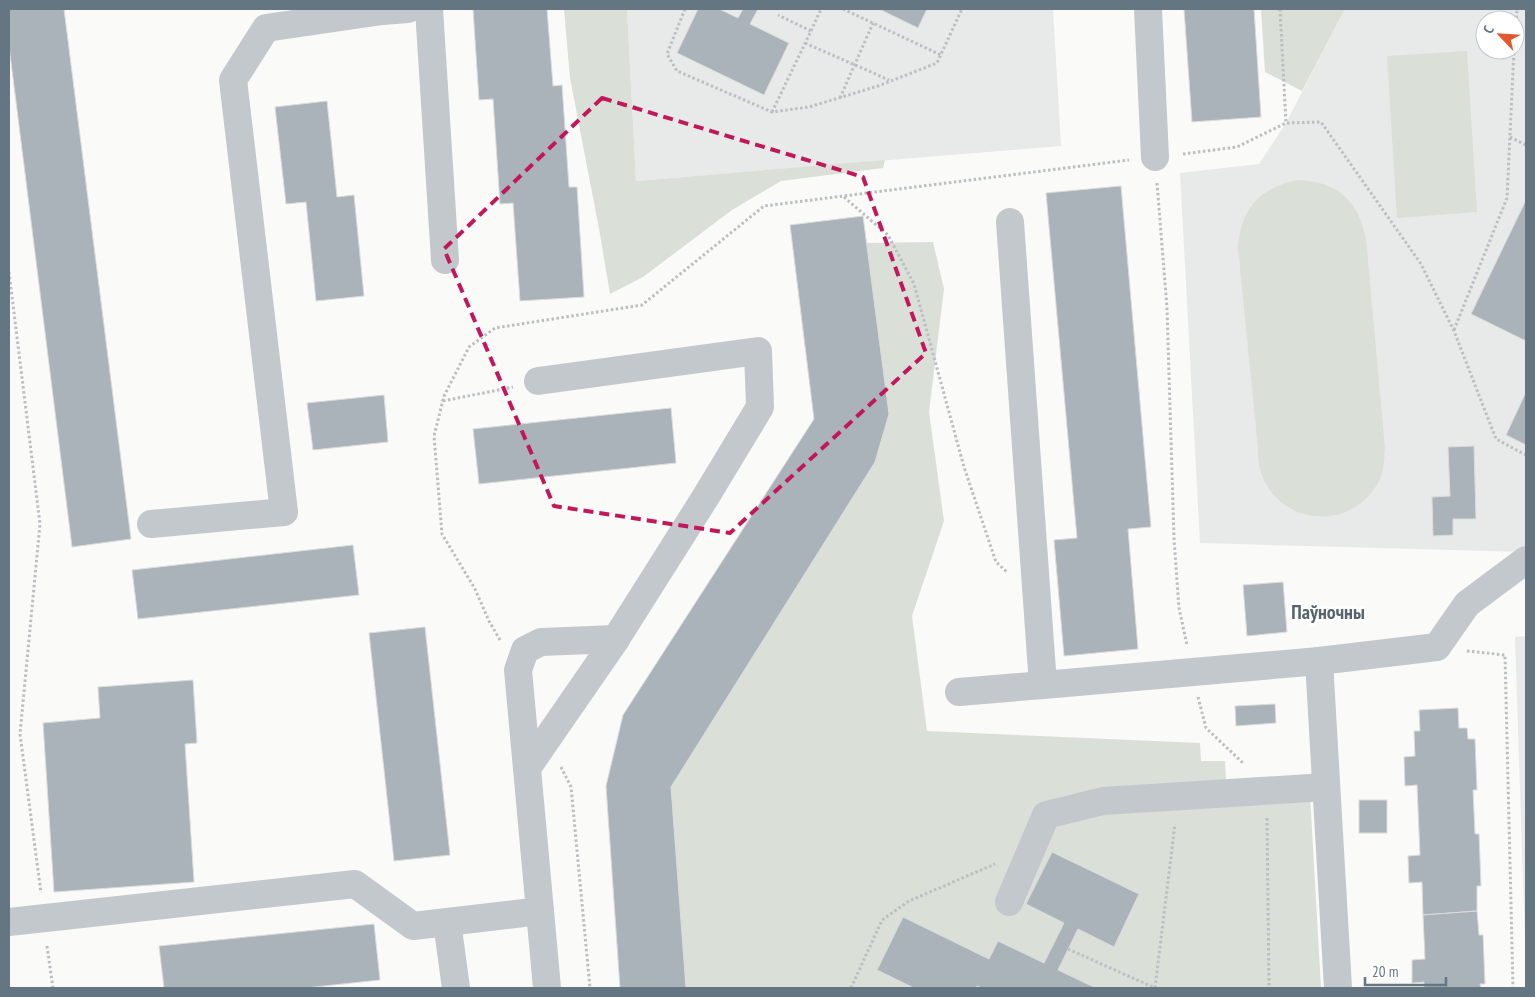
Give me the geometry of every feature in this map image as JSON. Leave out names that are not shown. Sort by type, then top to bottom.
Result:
[{"type":"lane","points":[[151,524],[284,512],[233,80],[266,28],[382,10],[408,9]]},
{"type":"lane","points":[[429,9],[445,260]]},
{"type":"lane","points":[[1148,9],[1155,157]]},
{"type":"lane","points":[[1010,222],[1044,685]]},
{"type":"lane","points":[[527,768],[616,639],[706,498],[760,406],[758,351],[538,382]]},
{"type":"lane","points":[[959,692],[1319,661],[1437,647],[1467,604],[1526,560]]},
{"type":"lane","points":[[547,988],[518,670],[525,650],[541,642],[616,639]]},
{"type":"lane","points":[[1319,661],[1338,988]]},
{"type":"lane","points":[[1009,902],[1046,815],[1103,801],[1326,787]]},
{"type":"lane","points":[[9,922],[354,884],[413,926],[540,911]]},
{"type":"lane","points":[[447,922],[456,988]]},
{"type":"path","points":[[685,9],[667,54],[677,71],[772,112],[809,108],[937,63],[962,9]]},
{"type":"path","points":[[772,112],[821,9]]},
{"type":"path","points":[[843,9],[940,55]]},
{"type":"path","points":[[1280,9],[1286,124]]},
{"type":"path","points":[[778,15],[811,31]]},
{"type":"path","points":[[839,98],[873,23]]},
{"type":"path","points":[[806,43],[890,81]]},
{"type":"path","points":[[1454,331],[1507,198],[1514,60]]},
{"type":"path","points":[[518,670],[489,621],[475,589],[442,534],[434,436],[442,401],[469,347],[495,328],[642,304],[764,206],[1237,147],[1286,124],[1320,122],[1421,264],[1454,331],[1496,439],[1526,455]]},
{"type":"path","points":[[1510,137],[1526,145]]},
{"type":"path","points":[[1155,157],[1167,308],[1174,539],[1179,608],[1206,728],[1266,786],[1267,790],[1269,988]]},
{"type":"path","points":[[844,196],[888,235],[914,284],[964,467],[996,562],[1037,597]]},
{"type":"path","points":[[9,272],[40,524],[20,734],[53,988]]},
{"type":"path","points":[[442,401],[538,382]]},
{"type":"path","points":[[1437,647],[1505,655],[1513,988]]},
{"type":"path","points":[[548,738],[571,787],[590,988]]},
{"type":"path","points":[[1068,949],[1155,988],[1179,796]]},
{"type":"path","points":[[851,988],[882,920],[910,901],[1032,848]]},
{"type":"highlighted area","points":[[602,98],[863,177],[926,353],[730,533],[554,506],[444,249]]},
{"type":"shaded area","points":[[564,9],[627,9],[636,181],[885,160],[883,168],[781,181],[732,210],[643,277],[610,294],[570,78]]},
{"type":"shaded area","points":[[627,9],[1053,9],[1061,146],[636,181]]},
{"type":"shaded area","points":[[1261,9],[1345,9],[1302,91],[1265,72]]},
{"type":"shaded area","points":[[1345,9],[1526,9],[1526,552],[1200,543],[1180,173],[1259,164],[1286,123]]},
{"type":"shaded area","points":[[1467,51],[1477,212],[1397,218],[1387,56]]},
{"type":"shaded area","points":[[1298,180],[1335,189],[1352,204],[1362,225],[1366,239],[1385,449],[1380,479],[1363,502],[1344,513],[1324,516],[1304,514],[1285,505],[1271,491],[1261,472],[1238,248],[1243,222],[1254,202],[1273,188]]},
{"type":"shaded area","points":[[933,242],[944,289],[929,412],[944,521],[912,616],[927,731],[1200,743],[1201,761],[1225,761],[1226,781],[1309,777],[1321,988],[686,988],[671,787],[875,462],[866,243]]},
{"type":"shaded area","points":[[1526,636],[1526,972],[1515,637]]},
{"type":"building","points":[[9,9],[64,9],[131,539],[72,547],[9,46]]},
{"type":"building","points":[[473,9],[547,9],[553,86],[562,85],[569,187],[577,187],[584,297],[520,301],[513,203],[500,204],[493,99],[479,100]]},
{"type":"building","points":[[698,9],[719,9],[738,18],[743,9],[758,9],[750,24],[789,43],[764,95],[677,53]]},
{"type":"building","points":[[879,9],[927,9],[918,28]]},
{"type":"building","points":[[1184,9],[1254,9],[1261,117],[1192,122]]},
{"type":"building","points":[[327,101],[337,197],[354,195],[364,296],[316,301],[306,202],[286,204],[275,107]]},
{"type":"building","points":[[1121,186],[1151,527],[1128,529],[1138,649],[1064,656],[1054,540],[1077,538],[1046,193]]},
{"type":"building","points":[[1526,200],[1526,341],[1471,314]]},
{"type":"building","points":[[863,216],[889,414],[875,462],[671,787],[686,988],[620,988],[606,786],[623,715],[814,419],[790,225]]},
{"type":"building","points":[[1526,392],[1526,445],[1506,435]]},
{"type":"building","points":[[384,395],[388,442],[313,450],[307,403]]},
{"type":"building","points":[[671,408],[676,463],[479,484],[473,429]]},
{"type":"building","points":[[1474,446],[1476,519],[1453,519],[1453,535],[1433,536],[1432,497],[1450,496],[1448,447]]},
{"type":"building","points":[[353,545],[359,595],[138,619],[132,570]]},
{"type":"building","points":[[1283,582],[1287,632],[1247,636],[1243,585]]},
{"type":"building","points":[[425,627],[450,855],[394,861],[369,633]]},
{"type":"building","points":[[193,680],[197,743],[185,744],[194,882],[54,892],[43,723],[100,718],[98,687]]},
{"type":"building","points":[[1275,704],[1276,723],[1236,726],[1235,706]]},
{"type":"building","points":[[1458,708],[1459,728],[1467,728],[1468,739],[1475,739],[1477,790],[1473,790],[1475,834],[1479,834],[1481,886],[1477,886],[1477,911],[1423,915],[1422,882],[1409,883],[1408,856],[1420,855],[1417,785],[1405,786],[1404,757],[1415,756],[1414,731],[1420,731],[1419,710]]},
{"type":"building","points":[[1359,800],[1387,800],[1387,833],[1359,833]]},
{"type":"building","points":[[1052,852],[1139,894],[1114,947],[1078,929],[1058,970],[1096,988],[982,988],[977,986],[976,988],[914,988],[877,970],[903,917],[989,959],[998,941],[1044,963],[1064,923],[1026,904]]},
{"type":"building","points":[[1477,911],[1479,935],[1483,935],[1485,984],[1480,984],[1481,988],[1424,988],[1424,982],[1412,983],[1412,960],[1425,959],[1423,915]]},
{"type":"building","points":[[374,924],[380,980],[305,988],[164,988],[159,946]]},
{"type":"district","name":"Паўночны","points":[[1328,612]]}]
